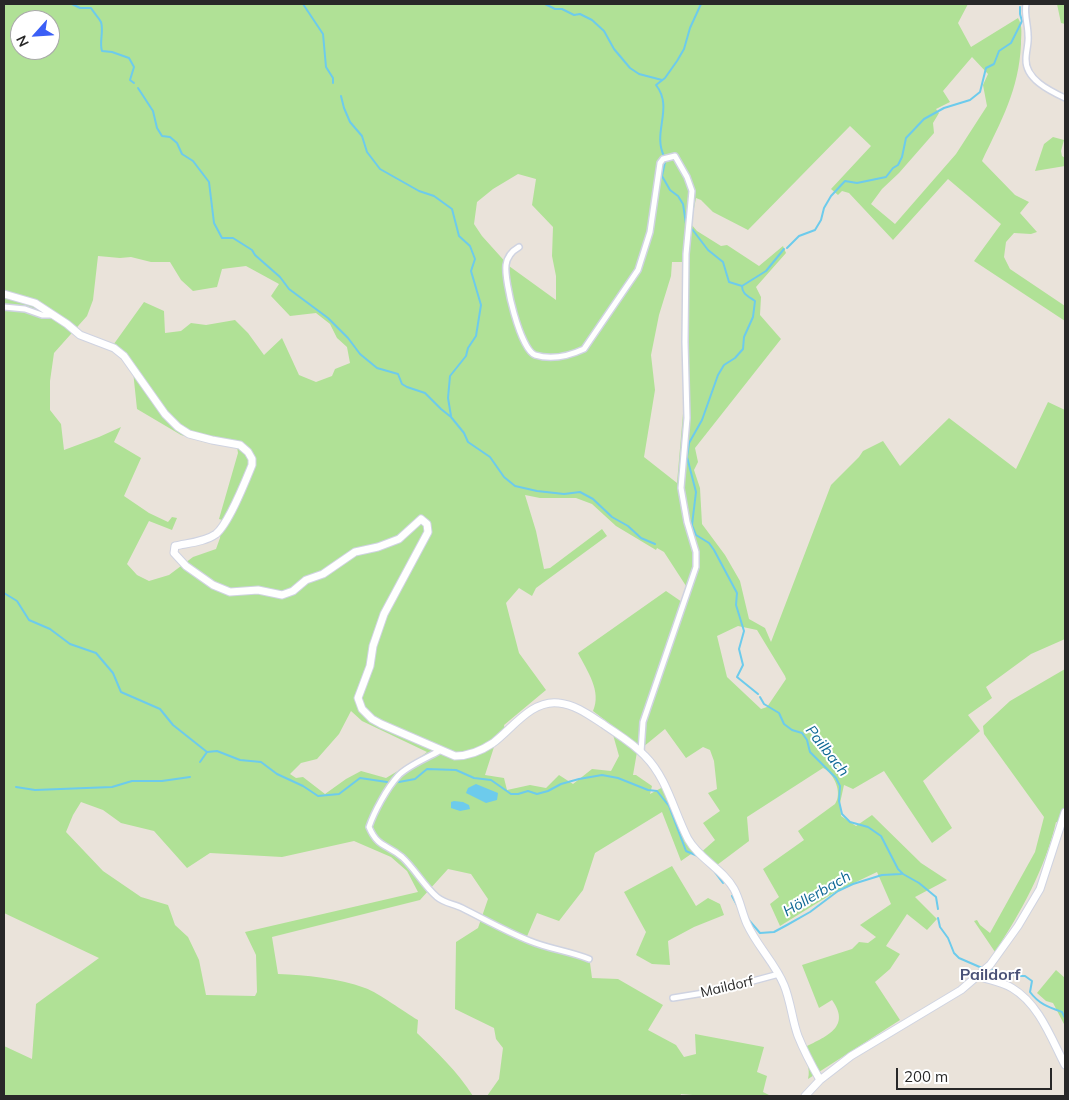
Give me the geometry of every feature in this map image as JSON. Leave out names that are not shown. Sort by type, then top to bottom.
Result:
[{"type":"street","points":[[1026,4],[1027,66],[1039,83],[1065,98]]},
{"type":"street","points":[[519,247],[512,252],[506,264],[506,279],[526,345],[534,354],[547,356],[570,355],[584,348],[638,270],[650,232],[660,163],[663,159],[675,156],[687,177],[692,191],[692,201],[686,254],[686,418],[681,488],[687,522],[696,552],[696,568],[643,722],[641,752]]},
{"type":"street","points":[[4,294],[35,303],[80,335],[114,348],[124,356],[165,414],[188,434],[240,445],[248,452],[252,459],[252,465],[225,524],[215,535],[205,540],[175,546],[174,553],[186,566],[213,585],[230,592],[258,590],[282,595],[293,591],[306,580],[323,574],[355,552],[378,547],[399,539],[421,519],[427,524],[428,532],[384,614],[373,646],[370,666],[358,698],[362,709],[372,719],[439,751],[454,756],[473,753],[493,743],[532,710],[545,704],[558,702],[574,706],[641,752],[651,762],[665,786],[688,839],[722,873],[734,888],[746,924],[779,974],[789,1000],[798,1034],[820,1080]]},
{"type":"street","points":[[4,307],[25,309],[42,315],[53,315]]},
{"type":"street","points":[[439,751],[399,774],[372,820],[369,828],[373,837],[380,844],[400,856],[433,893],[444,901],[457,905],[529,941],[588,959]]},
{"type":"street","points":[[805,1096],[820,1080],[858,1051],[960,990],[990,965],[1032,903],[1046,874],[1065,812]]},
{"type":"street","name":"Maildorf","points":[[673,998],[716,991],[779,974]]},
{"type":"street","points":[[978,976],[1012,988],[1027,999],[1037,1013],[1065,1065]]},
{"type":"green space","points":[[4,4],[968,4],[958,23],[971,47],[1018,18],[1021,24],[1021,34],[1020,61],[1017,76],[1008,105],[982,161],[1015,195],[1029,202],[1020,213],[1037,232],[1031,234],[1014,233],[1006,242],[1004,257],[1010,269],[1065,306],[1065,321],[974,261],[1001,224],[948,179],[893,240],[849,193],[842,191],[838,195],[831,189],[871,146],[850,126],[748,230],[713,212],[701,200],[696,198],[691,224],[697,231],[721,246],[727,245],[759,266],[783,246],[786,253],[756,287],[761,297],[760,315],[781,339],[695,448],[698,462],[694,470],[700,488],[702,524],[725,555],[740,581],[749,619],[765,628],[771,642],[831,485],[863,451],[883,441],[900,466],[949,418],[1016,469],[1048,402],[1065,410],[1065,639],[1031,654],[986,687],[992,698],[968,715],[980,731],[923,781],[952,828],[932,843],[884,771],[853,789],[844,785],[840,803],[841,816],[856,826],[872,815],[921,863],[947,880],[915,897],[937,919],[927,930],[907,914],[886,946],[900,954],[890,969],[875,982],[900,1020],[808,1079],[808,1067],[801,1049],[826,1036],[837,1025],[839,1018],[838,1010],[832,1000],[819,1008],[802,965],[852,949],[859,942],[868,943],[876,937],[860,925],[891,904],[877,872],[835,892],[780,926],[770,904],[779,897],[763,869],[804,840],[798,831],[835,804],[838,789],[834,779],[823,768],[747,817],[749,841],[713,868],[698,855],[715,840],[703,823],[720,811],[708,793],[717,789],[714,761],[710,750],[703,747],[686,758],[665,729],[637,752],[633,775],[636,775],[652,786],[650,794],[663,787],[694,852],[681,861],[662,812],[595,853],[583,890],[559,921],[537,913],[525,941],[586,960],[590,963],[592,978],[618,979],[663,1005],[648,1030],[676,1045],[684,1057],[696,1054],[695,1034],[764,1047],[757,1072],[767,1076],[763,1092],[771,1096],[681,1094],[680,1096],[487,1096],[499,1079],[503,1048],[496,1039],[494,1028],[455,1009],[456,942],[478,928],[488,899],[471,874],[448,869],[420,900],[272,937],[278,974],[322,978],[365,988],[418,1020],[417,1033],[440,1055],[473,1096],[4,1096],[4,1046],[32,1059],[36,1004],[99,958],[4,913]],"holes":[[[972,57],[988,74],[983,85],[987,106],[956,154],[895,224],[871,204],[882,189],[899,173],[934,133],[933,123],[939,113],[936,109],[950,102],[943,91]],[[518,174],[536,179],[532,205],[553,227],[552,256],[556,276],[556,300],[509,266],[482,236],[474,224],[477,202],[493,189]],[[98,256],[131,257],[151,262],[170,262],[181,280],[193,291],[217,287],[222,269],[246,266],[279,284],[271,296],[290,316],[316,313],[330,324],[337,338],[347,347],[350,363],[335,369],[332,376],[316,382],[299,375],[282,338],[264,355],[248,333],[235,320],[206,325],[191,323],[181,331],[165,333],[164,311],[144,302],[111,348],[133,371],[137,409],[181,435],[204,442],[237,447],[238,453],[219,519],[222,520],[220,538],[216,549],[193,557],[169,575],[149,581],[137,575],[127,564],[149,521],[172,530],[177,518],[172,517],[168,522],[149,513],[124,496],[141,458],[114,442],[121,427],[64,450],[61,424],[50,410],[50,381],[54,353],[87,316],[93,300]],[[672,262],[683,262],[684,402],[677,483],[644,457],[655,390],[651,355],[659,315],[671,276]],[[525,495],[540,498],[576,498],[592,504],[616,526],[656,550],[657,548],[664,552],[688,589],[682,602],[666,591],[578,653],[595,689],[596,696],[593,711],[610,724],[619,756],[611,771],[592,769],[573,784],[559,775],[546,788],[530,785],[507,790],[504,778],[485,775],[494,747],[506,737],[504,725],[546,690],[519,653],[506,603],[519,588],[532,596],[536,588],[607,536],[602,529],[550,568],[544,569],[536,531]],[[738,626],[757,630],[786,679],[767,707],[761,709],[727,677],[717,636]],[[351,711],[362,721],[427,752],[386,778],[361,771],[325,794],[303,777],[296,778],[290,774],[301,763],[317,759],[339,734]],[[81,802],[103,810],[121,823],[154,831],[187,868],[210,853],[282,857],[354,841],[391,857],[407,871],[418,892],[245,932],[256,955],[257,992],[255,996],[206,995],[199,960],[188,937],[175,925],[168,905],[141,897],[103,871],[66,832]]]},
{"type":"green space","points":[[1057,4],[1065,4],[1065,24],[1061,23]]},
{"type":"green space","points":[[1053,137],[1064,140],[1061,151],[1062,156],[1065,158],[1065,166],[1035,171],[1044,144]]},
{"type":"green space","points":[[1065,669],[1065,824],[1056,822],[1039,873],[1014,921],[995,952],[974,921],[977,920],[990,933],[1035,852],[1044,817],[984,734],[983,726],[1010,701]]},
{"type":"green space","points":[[672,866],[696,906],[708,898],[720,904],[724,915],[694,927],[668,941],[670,965],[652,964],[636,955],[646,932],[624,892]]},
{"type":"green space","points":[[1056,970],[1065,978],[1065,1026],[1053,1003],[1046,1001],[1037,993]]},
{"type":"water","points":[[476,784],[498,793],[497,800],[486,803],[466,793],[468,788]]},
{"type":"water","points":[[451,802],[469,805],[470,809],[460,811],[451,808]]},
{"type":"waterway","points":[[72,4],[80,8],[91,8],[101,22],[102,51],[112,52],[129,58],[134,67],[130,80],[134,83]]},
{"type":"waterway","points":[[303,4],[323,34],[326,67],[333,78],[333,83]]},
{"type":"waterway","points":[[545,4],[574,15],[580,14],[592,20],[604,31],[614,49],[630,68],[639,74],[662,80]]},
{"type":"waterway","points":[[664,156],[660,138],[663,102],[656,85],[665,78],[684,49],[690,28],[701,4]]},
{"type":"waterway","name":"Pailbach","points":[[787,248],[799,236],[815,230],[831,196],[845,181],[857,183],[886,177],[898,165],[902,157],[906,138],[924,119],[944,108],[970,100],[980,92],[986,68],[994,64],[999,51],[1011,43],[1022,21],[1020,7]]},
{"type":"waterway","points":[[138,88],[153,111],[157,128],[162,136],[170,137],[177,143],[182,154],[193,161],[209,182],[214,223],[222,238],[233,238],[252,250],[255,255],[280,277],[289,289],[328,318],[348,338],[360,354],[377,368],[398,374],[402,384],[425,393],[451,417],[464,433],[468,442],[490,457],[504,477],[515,486],[564,494],[580,492],[593,499],[612,517],[628,526],[641,538],[655,544]]},
{"type":"waterway","points":[[341,96],[350,122],[362,136],[367,152],[380,169],[419,191],[434,196],[452,209],[459,236],[470,246],[475,259],[471,271],[481,305],[476,336],[468,348],[466,356],[450,376],[448,398],[451,416]]},
{"type":"waterway","points":[[665,162],[662,176],[670,190],[678,196],[683,204],[686,224]]},
{"type":"waterway","points":[[692,229],[708,250],[723,262],[729,282],[742,286]]},
{"type":"waterway","name":"Pailbach","points":[[742,286],[766,271],[784,249]]},
{"type":"waterway","name":"Pailbach","points":[[742,286],[744,293],[755,301],[753,317],[744,337],[743,349],[735,358],[724,365],[718,375],[702,420],[689,443],[687,457],[696,492],[692,525],[696,535],[709,543],[714,550],[737,593],[736,605],[744,631],[739,649],[743,665],[737,677],[758,694]]},
{"type":"waterway","name":"Höllerbach","points":[[4,593],[17,601],[29,620],[50,629],[70,644],[96,653],[113,673],[121,692],[160,709],[173,725],[207,752],[217,751],[240,760],[261,762],[277,774],[303,786],[318,796],[339,794],[360,778],[387,782]]},
{"type":"waterway","name":"Pailbach","points":[[760,697],[764,704],[779,713],[784,724],[792,730],[802,733],[807,740],[810,752],[836,778],[840,786],[839,801],[842,814],[850,822],[868,827],[881,836],[898,869],[936,897],[938,909]]},
{"type":"waterway","points":[[200,762],[207,752]]},
{"type":"waterway","name":"Höllerbach","points":[[399,782],[415,779],[427,769],[456,770],[474,778],[491,780],[511,794],[528,791],[537,794],[579,779],[602,775],[618,778],[648,790],[657,791],[669,806],[686,851],[700,857]]},
{"type":"waterway","points":[[16,787],[35,790],[112,787],[132,781],[162,781],[190,777]]},
{"type":"waterway","name":"Höllerbach","points":[[714,871],[723,883]]},
{"type":"waterway","name":"Höllerbach","points":[[748,919],[760,933],[774,932],[810,912],[838,891],[853,884],[882,875],[901,874]]},
{"type":"waterway","name":"Höllerbach","points":[[732,896],[738,907]]},
{"type":"waterway","name":"Pailbach","points":[[938,918],[940,927],[948,938],[954,953],[959,958],[982,968]]},
{"type":"waterway","name":"Pailbach","points":[[991,970],[1025,976],[1032,981],[1030,992],[1033,996],[1044,1005],[1062,1012],[1065,1018]]},
{"type":"district","name":"Paildorf","points":[[990,975]]}]
